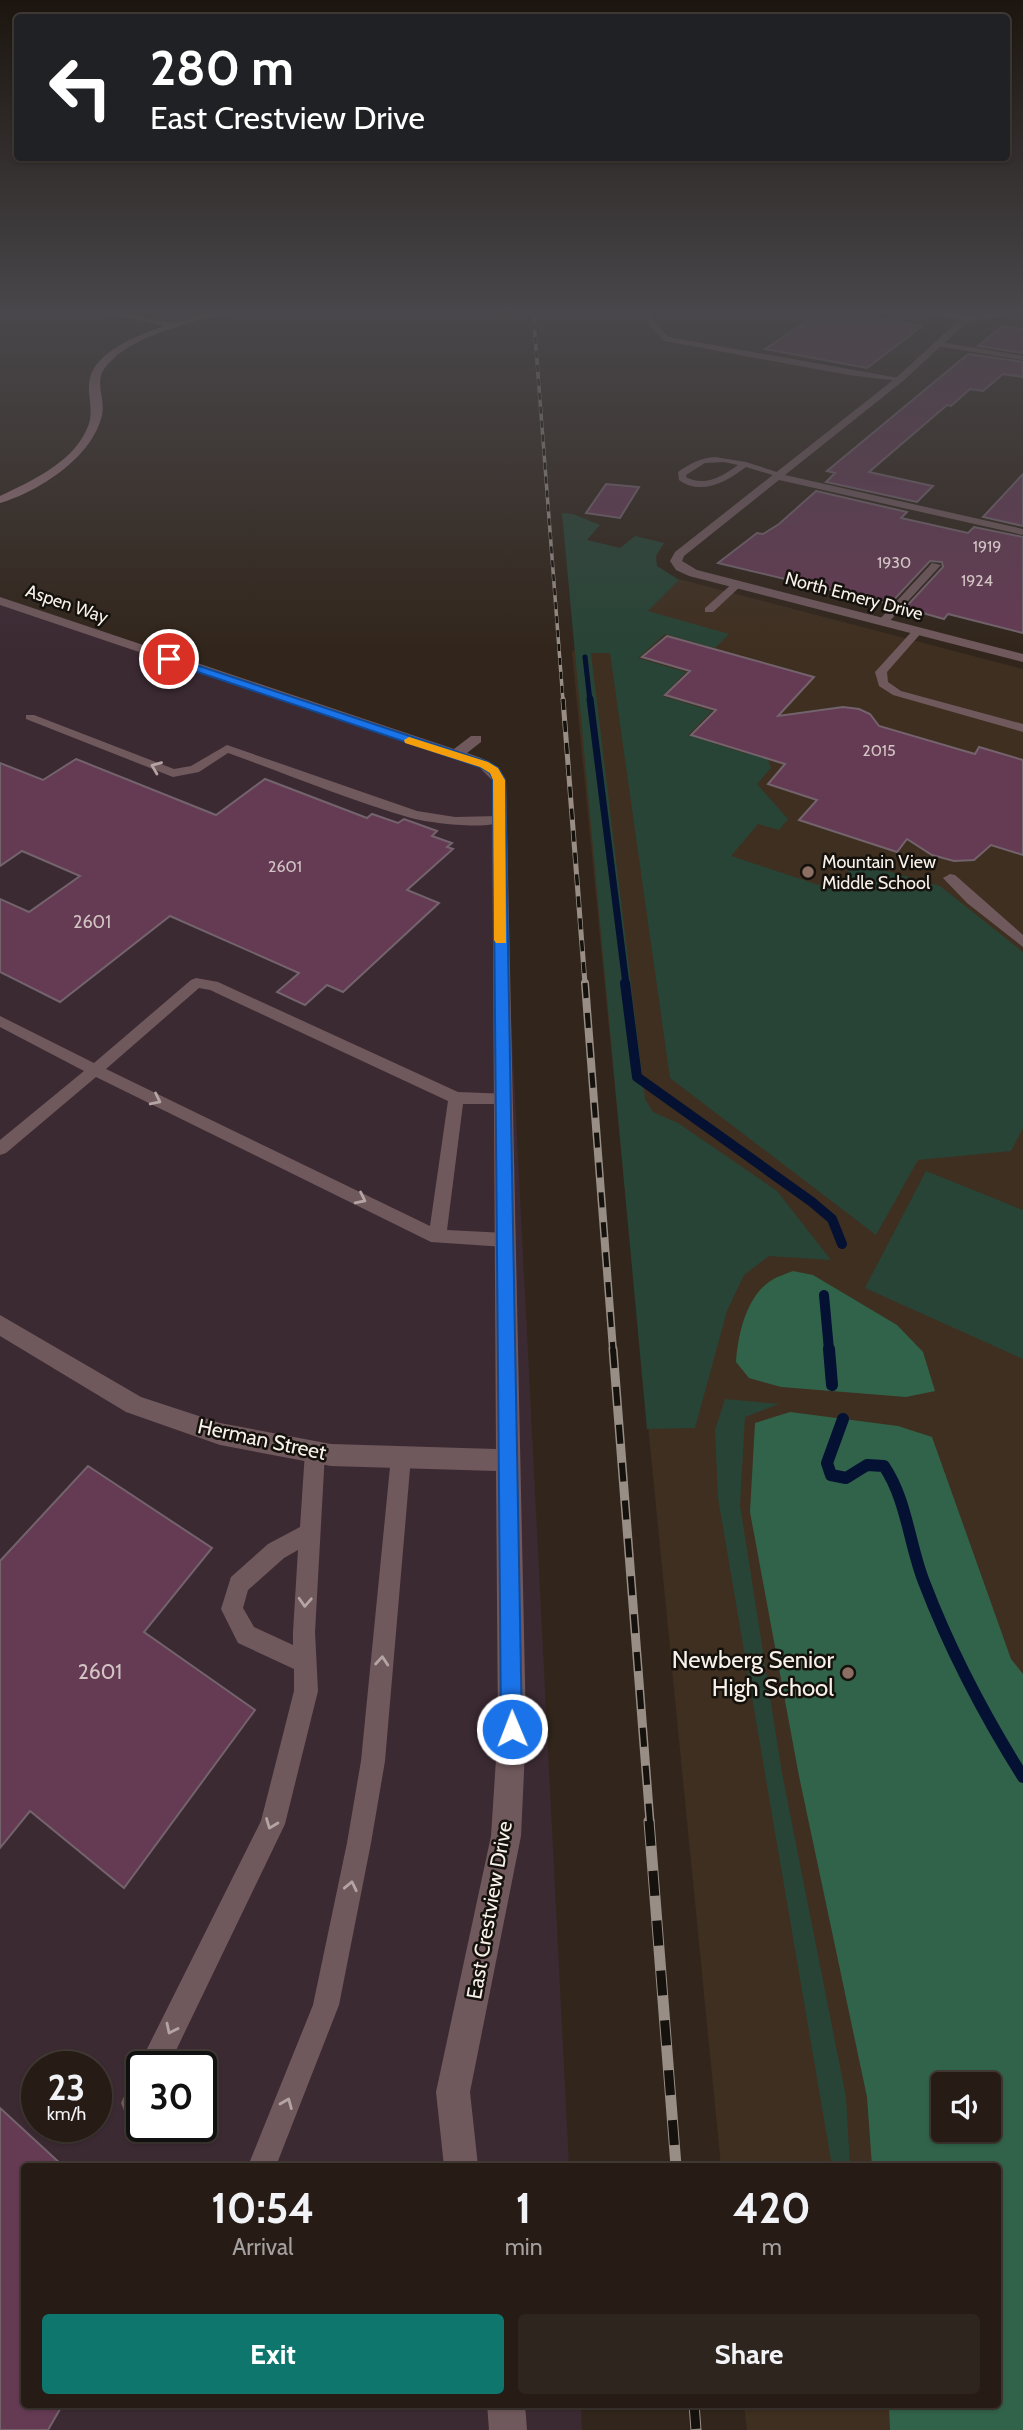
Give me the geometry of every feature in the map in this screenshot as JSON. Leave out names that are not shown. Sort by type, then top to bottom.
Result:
[{"type":"main road","points":[[0,500],[53,472],[71,457],[86,439],[94,422]]},
{"type":"street","points":[[778,475],[845,422]]},
{"type":"street","points":[[778,475],[1023,533]]},
{"type":"street","name":"North Emery Drive","points":[[778,475],[679,554],[676,558],[678,565],[688,571],[1023,658]]},
{"type":"street","name":"Aspen Way","points":[[0,601],[456,755]]},
{"type":"street","points":[[456,755],[476,739]]},
{"type":"street","name":"East Crestview Drive","points":[[456,755],[494,771],[499,780],[512,1729],[506,1836],[453,2092],[461,2163]]},
{"type":"street","name":"Herman Street","points":[[0,1324],[134,1405],[219,1434],[315,1452],[508,1460]]},
{"type":"street","points":[[506,2408],[508,2430]]},
{"type":"lane","points":[[742,466],[718,483],[706,486],[691,484],[683,480],[681,474],[703,460],[742,466],[778,475]]},
{"type":"lane","points":[[883,622],[936,565]]},
{"type":"lane","points":[[709,610],[738,584]]},
{"type":"lane","points":[[918,631],[881,672],[883,684],[897,693],[1023,728]]},
{"type":"lane","points":[[30,717],[173,773],[195,769],[228,749],[415,815],[455,821],[499,820]]},
{"type":"lane","points":[[950,878],[1023,942]]},
{"type":"lane","points":[[0,1149],[196,983],[213,985],[456,1098],[503,1098]]},
{"type":"lane","points":[[0,1021],[437,1237],[505,1240]]},
{"type":"lane","points":[[437,1237],[456,1098]]},
{"type":"lane","points":[[161,2051],[272,1824],[306,1692],[308,1534],[315,1452]]},
{"type":"lane","points":[[263,2163],[326,2005],[359,1843],[373,1762],[401,1457]]},
{"type":"lane","points":[[305,1662],[246,1635],[232,1609],[239,1584],[276,1551],[308,1534]]},
{"type":"shaded area","points":[[667,576],[1023,669],[1023,2430],[747,2430],[744,2408],[1001,2408],[1001,2163],[721,2163],[572,652]]},
{"type":"shaded area","points":[[0,599],[456,755],[499,780],[569,2163],[21,2163],[21,2408],[581,2408],[582,2430],[0,2430]]},
{"type":"green space","points":[[562,513],[573,514],[600,525],[587,540],[620,548],[635,536],[664,543],[656,556],[657,566],[679,580],[648,611],[729,634],[715,648],[665,634],[638,658],[686,672],[662,696],[712,711],[688,735],[747,754],[761,740],[771,768],[757,784],[788,819],[779,830],[758,824],[731,856],[834,890],[856,862],[940,886],[1023,952],[1023,1128],[1011,1151],[918,1160],[876,1235],[670,1078],[610,653],[591,653],[645,1099],[653,1112],[678,1123],[777,1191],[831,1260],[769,1256],[744,1275],[727,1311],[695,1428],[647,1429]]},
{"type":"green space","points":[[926,1171],[1023,1210],[1023,1359],[865,1288]]},
{"type":"green space","points":[[793,1271],[813,1275],[897,1325],[923,1352],[935,1391],[906,1397],[781,1387],[749,1378],[736,1362],[745,1317],[763,1287]]},
{"type":"green space","points":[[725,1399],[779,1404],[745,1417],[740,1505],[782,1773],[846,2097],[850,2163],[831,2163],[718,1498],[715,1430]]},
{"type":"green space","points":[[790,1412],[898,1426],[932,1437],[1011,1659],[1023,1674],[1023,2430],[890,2430],[889,2408],[1001,2408],[1001,2163],[872,2163],[867,2097],[799,1776],[750,1512],[755,1423]]},
{"type":"building","points":[[886,422],[927,422],[869,472],[933,486],[917,502],[826,482],[835,473],[827,471]]},
{"type":"building","points":[[1023,474],[1023,526],[983,517]]},
{"type":"building","points":[[606,484],[639,487],[620,518],[586,513]]},
{"type":"building","points":[[816,491],[907,512],[901,518],[968,533],[974,527],[1023,537],[1023,633],[948,614],[944,619],[905,608],[943,567],[942,562],[930,561],[890,604],[718,563],[757,533],[763,534],[779,524]]},
{"type":"building","points":[[667,636],[814,677],[778,716],[843,707],[859,709],[870,714],[879,726],[975,754],[979,747],[1023,760],[1023,855],[991,845],[974,860],[954,861],[932,855],[907,839],[897,852],[799,820],[817,800],[768,784],[785,764],[691,735],[716,710],[665,695],[690,671],[642,657]]},
{"type":"building","points":[[76,759],[216,815],[265,779],[367,818],[372,814],[398,823],[404,819],[437,831],[432,836],[452,843],[447,847],[453,849],[407,890],[439,903],[343,992],[327,985],[305,1005],[277,992],[299,973],[170,916],[60,1002],[0,972],[0,899],[29,912],[80,876],[22,851],[0,866],[0,763],[43,780]]},
{"type":"building","points":[[88,1466],[212,1548],[144,1632],[255,1710],[124,1888],[30,1811],[0,1848],[0,1561]]},
{"type":"building","points":[[0,2108],[21,2127],[21,2142],[37,2142],[60,2163],[21,2163],[21,2408],[61,2408],[48,2430],[0,2430]]},
{"type":"waterway","points":[[585,657],[590,701]]},
{"type":"waterway","points":[[590,699],[626,984]]},
{"type":"waterway","points":[[625,983],[637,1077],[812,1202],[832,1219],[842,1244]]},
{"type":"waterway","points":[[824,1295],[829,1350]]},
{"type":"waterway","points":[[829,1349],[832,1385]]},
{"type":"waterway","points":[[843,1419],[827,1463],[831,1475],[846,1478],[867,1465],[884,1466],[898,1493],[919,1568],[956,1657],[1023,1777]]},
{"type":"railway","points":[[542,422],[563,701]]},
{"type":"railway","points":[[563,699],[585,984]]},
{"type":"railway","points":[[585,983],[613,1350]]},
{"type":"railway","points":[[613,1349],[650,1822]]},
{"type":"railway","points":[[649,1821],[676,2163]]},
{"type":"railway","points":[[694,2408],[696,2430]]},
{"type":"slow traffic","points":[[409,740],[484,764],[494,771],[499,780],[501,940]]},
{"type":"place","name":"Mountain View Middle School","points":[[808,872]]},
{"type":"place","name":"Newberg Senior High School","points":[[848,1673]]},
{"type":"route","points":[[169,659],[484,764],[494,771],[499,780],[512,1729]]}]
